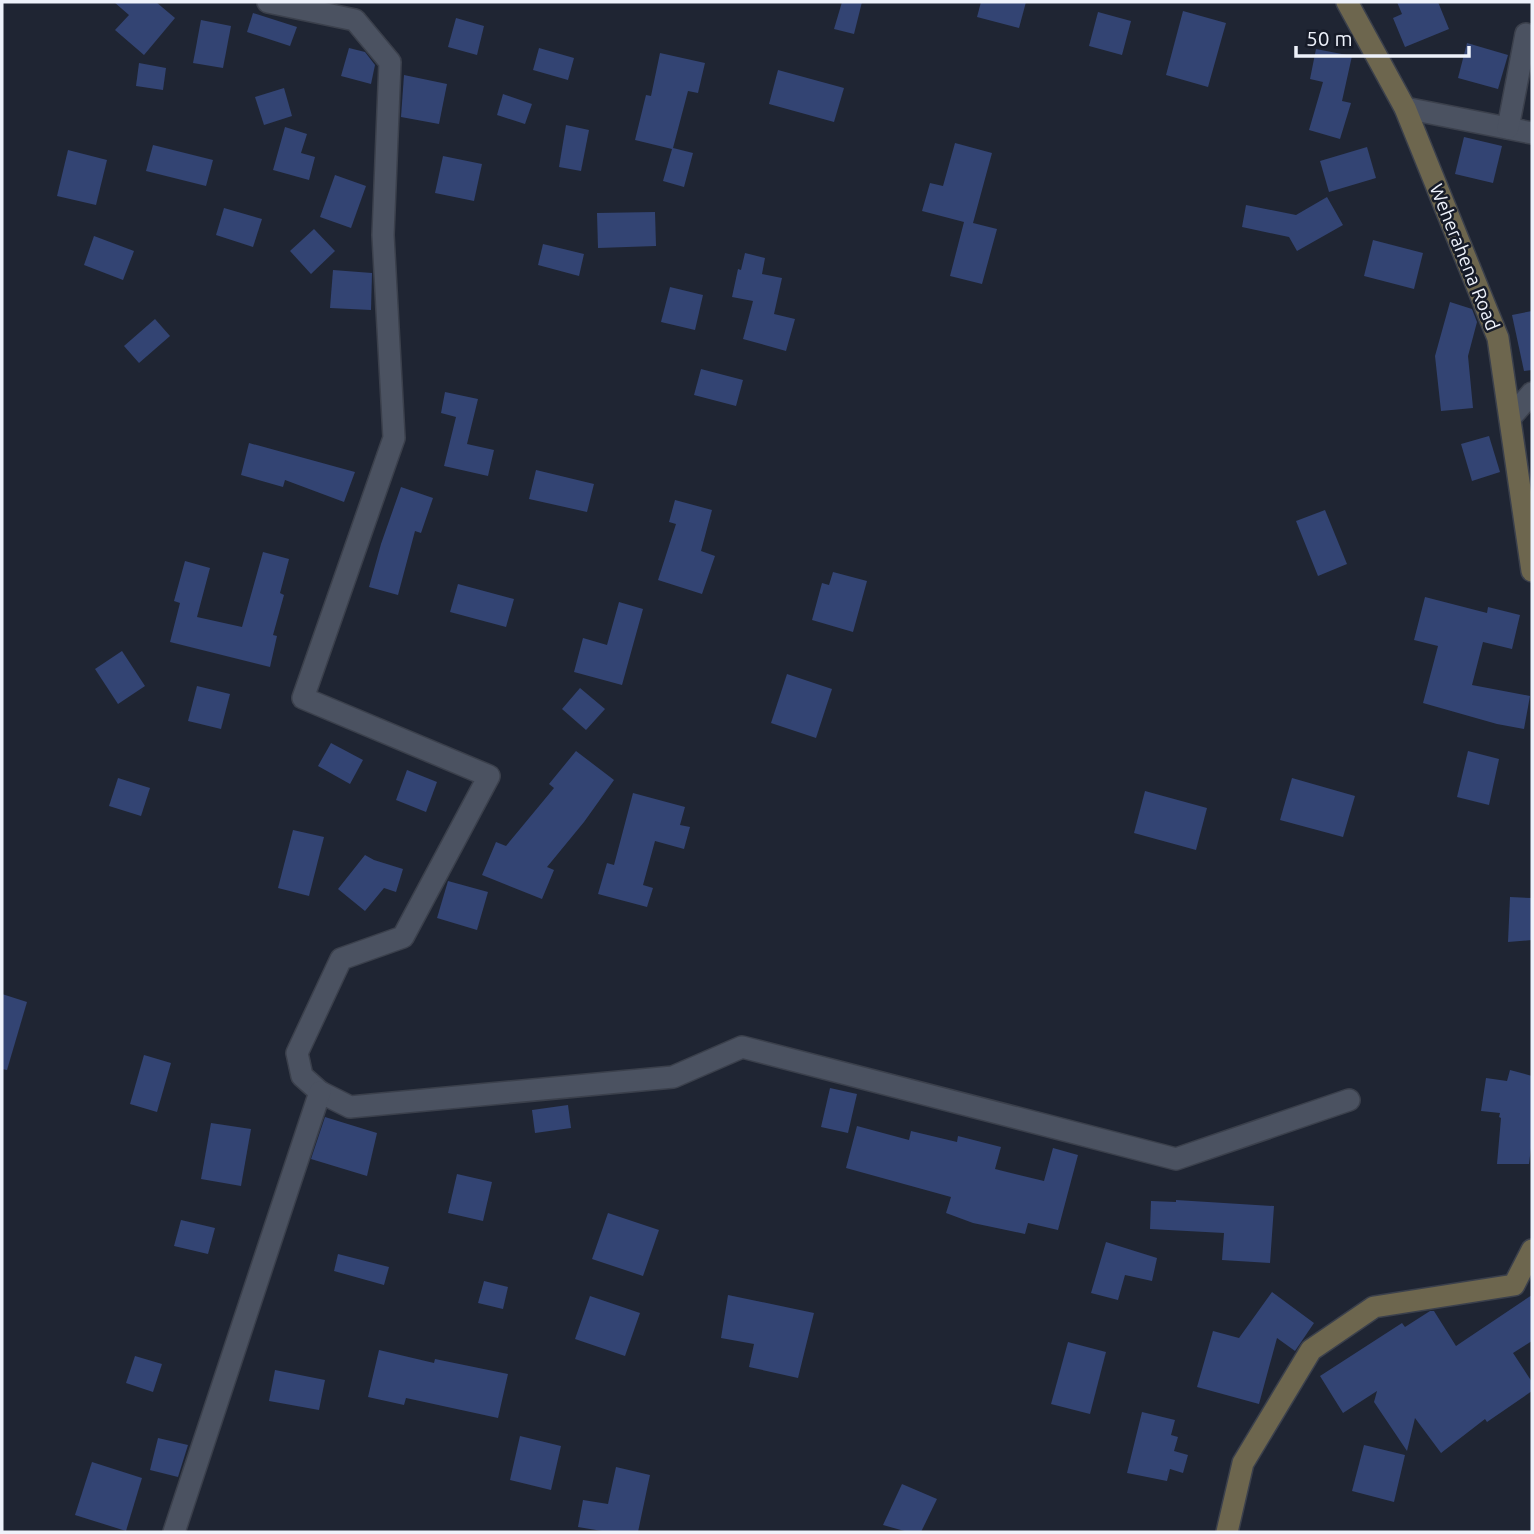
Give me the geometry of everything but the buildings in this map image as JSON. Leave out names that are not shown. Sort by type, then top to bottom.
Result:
[{"type":"main road","name":"Weherahena Road","points":[[1348,2],[1405,108],[1498,338],[1529,517],[1532,571]]},
{"type":"main road","points":[[1227,1532],[1243,1463],[1311,1350],[1374,1307],[1514,1285],[1532,1250]]},
{"type":"street","points":[[268,2],[355,20],[390,62],[383,235],[394,438],[303,698],[489,776],[403,937],[341,959],[297,1054],[302,1076],[320,1092],[350,1107],[673,1077],[742,1047],[1176,1159],[1349,1100]]},
{"type":"street","points":[[1508,128],[1526,34]]},
{"type":"street","points":[[1405,108],[1532,133]]},
{"type":"street","points":[[1510,418],[1532,393]]},
{"type":"street","points":[[174,1532],[320,1092]]}]
